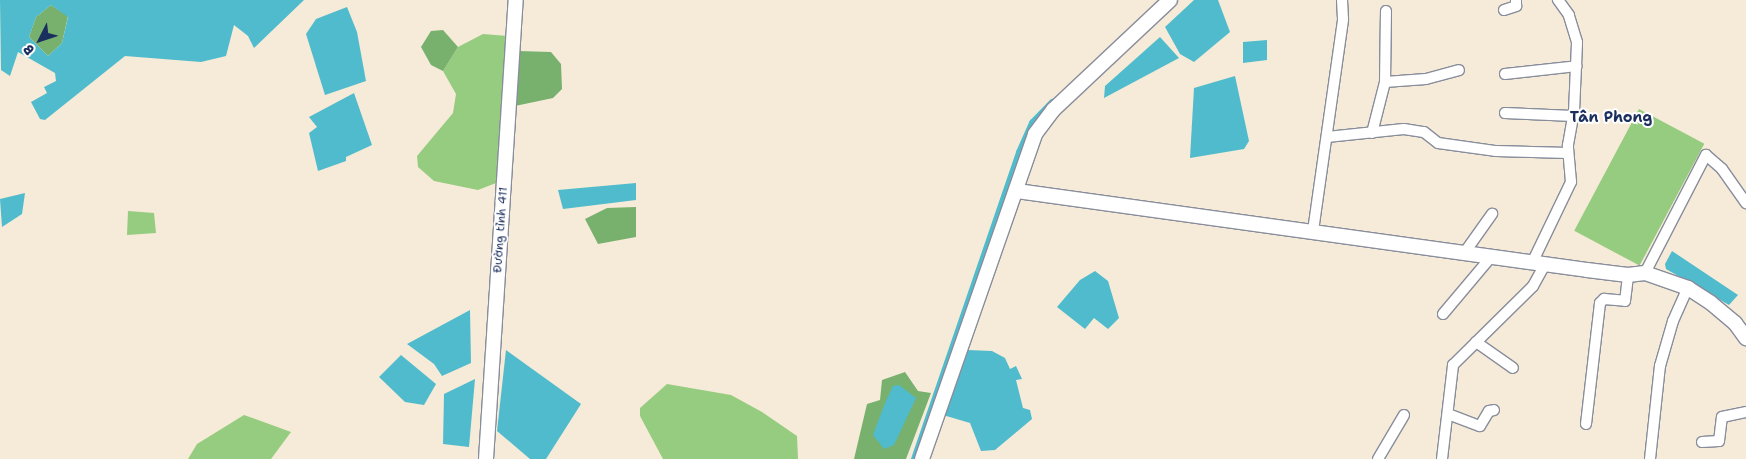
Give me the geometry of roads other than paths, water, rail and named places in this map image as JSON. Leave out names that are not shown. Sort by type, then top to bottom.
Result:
[{"type":"main road","name":"Đường tỉnh 411","points":[[486,459],[516,0]]},
{"type":"main road","points":[[922,459],[1035,134],[1054,109],[1170,0]]},
{"type":"main road","points":[[1016,191],[1628,275],[1645,273],[1688,288],[1735,323],[1746,338]]},
{"type":"street","points":[[1313,231],[1343,19],[1342,0]]},
{"type":"street","points":[[1504,10],[1516,6],[1516,0]]},
{"type":"street","points":[[1442,459],[1453,365],[1533,286],[1539,262],[1569,189],[1568,153],[1577,66],[1575,31],[1569,14],[1558,0]]},
{"type":"street","points":[[1372,133],[1385,82],[1386,11]]},
{"type":"street","points":[[1505,74],[1577,66]]},
{"type":"street","points":[[1385,82],[1426,79],[1459,70]]},
{"type":"street","points":[[1505,113],[1573,116]]},
{"type":"street","points":[[1327,137],[1404,129],[1424,132],[1438,143],[1496,150],[1568,153]]},
{"type":"street","points":[[1645,273],[1706,155],[1722,169],[1745,197]]},
{"type":"street","points":[[1465,252],[1492,214]]},
{"type":"street","points":[[1443,314],[1491,257]]},
{"type":"street","points":[[1586,424],[1600,303],[1604,300],[1625,301],[1628,275]]},
{"type":"street","points":[[1650,459],[1660,366],[1673,321],[1688,288]]},
{"type":"street","points":[[1476,342],[1513,368]]},
{"type":"street","points":[[1448,414],[1480,426],[1489,411],[1494,410]]},
{"type":"street","points":[[1702,442],[1719,441],[1722,417],[1746,412]]},
{"type":"street","points":[[1378,459],[1404,415]]},
{"type":"water","points":[[0,0],[304,0],[254,48],[248,36],[234,25],[226,56],[201,62],[125,56],[45,120],[40,119],[31,102],[47,93],[44,87],[56,81],[55,73],[18,52],[10,76],[1,70]],"holes":[[[51,5],[68,17],[62,43],[48,56],[29,37],[36,17]]]},
{"type":"water","points":[[1194,0],[1218,0],[1230,32],[1194,62],[1180,54],[1165,27]]},
{"type":"water","points":[[347,7],[357,32],[366,81],[325,95],[306,34],[316,19]]},
{"type":"water","points":[[1160,37],[1179,58],[1104,98],[1105,86]]},
{"type":"water","points":[[1267,40],[1267,60],[1243,63],[1243,42]]},
{"type":"water","points":[[1235,76],[1249,141],[1244,149],[1190,158],[1194,88]]},
{"type":"water","points":[[354,93],[372,145],[346,157],[346,161],[318,171],[309,133],[317,127],[309,117]]},
{"type":"water","points":[[636,183],[636,200],[563,209],[558,190]]},
{"type":"water","points":[[25,193],[22,214],[2,227],[0,199]]},
{"type":"water","points":[[1672,251],[1738,295],[1729,305],[1666,269],[1665,264]]},
{"type":"water","points":[[1095,271],[1108,281],[1119,318],[1108,329],[1094,318],[1085,329],[1057,307],[1080,280]]},
{"type":"water","points":[[470,310],[471,363],[442,376],[434,364],[407,344]]},
{"type":"water","points":[[506,350],[581,404],[546,459],[530,459],[497,431]]},
{"type":"water","points":[[968,350],[992,351],[1005,358],[1010,369],[1016,366],[1022,379],[1016,380],[1023,408],[1030,410],[1032,419],[995,450],[981,451],[970,423],[943,415]]},
{"type":"water","points":[[401,355],[436,384],[424,405],[405,402],[379,377]]},
{"type":"water","points":[[475,379],[469,447],[443,444],[444,394]]},
{"type":"water","points":[[899,385],[916,398],[894,445],[884,449],[873,435],[893,386]]},
{"type":"waterway","points":[[915,459],[1020,152],[1033,123],[1052,103]]},
{"type":"district","name":"Tân Phong","points":[[1611,118]]}]
